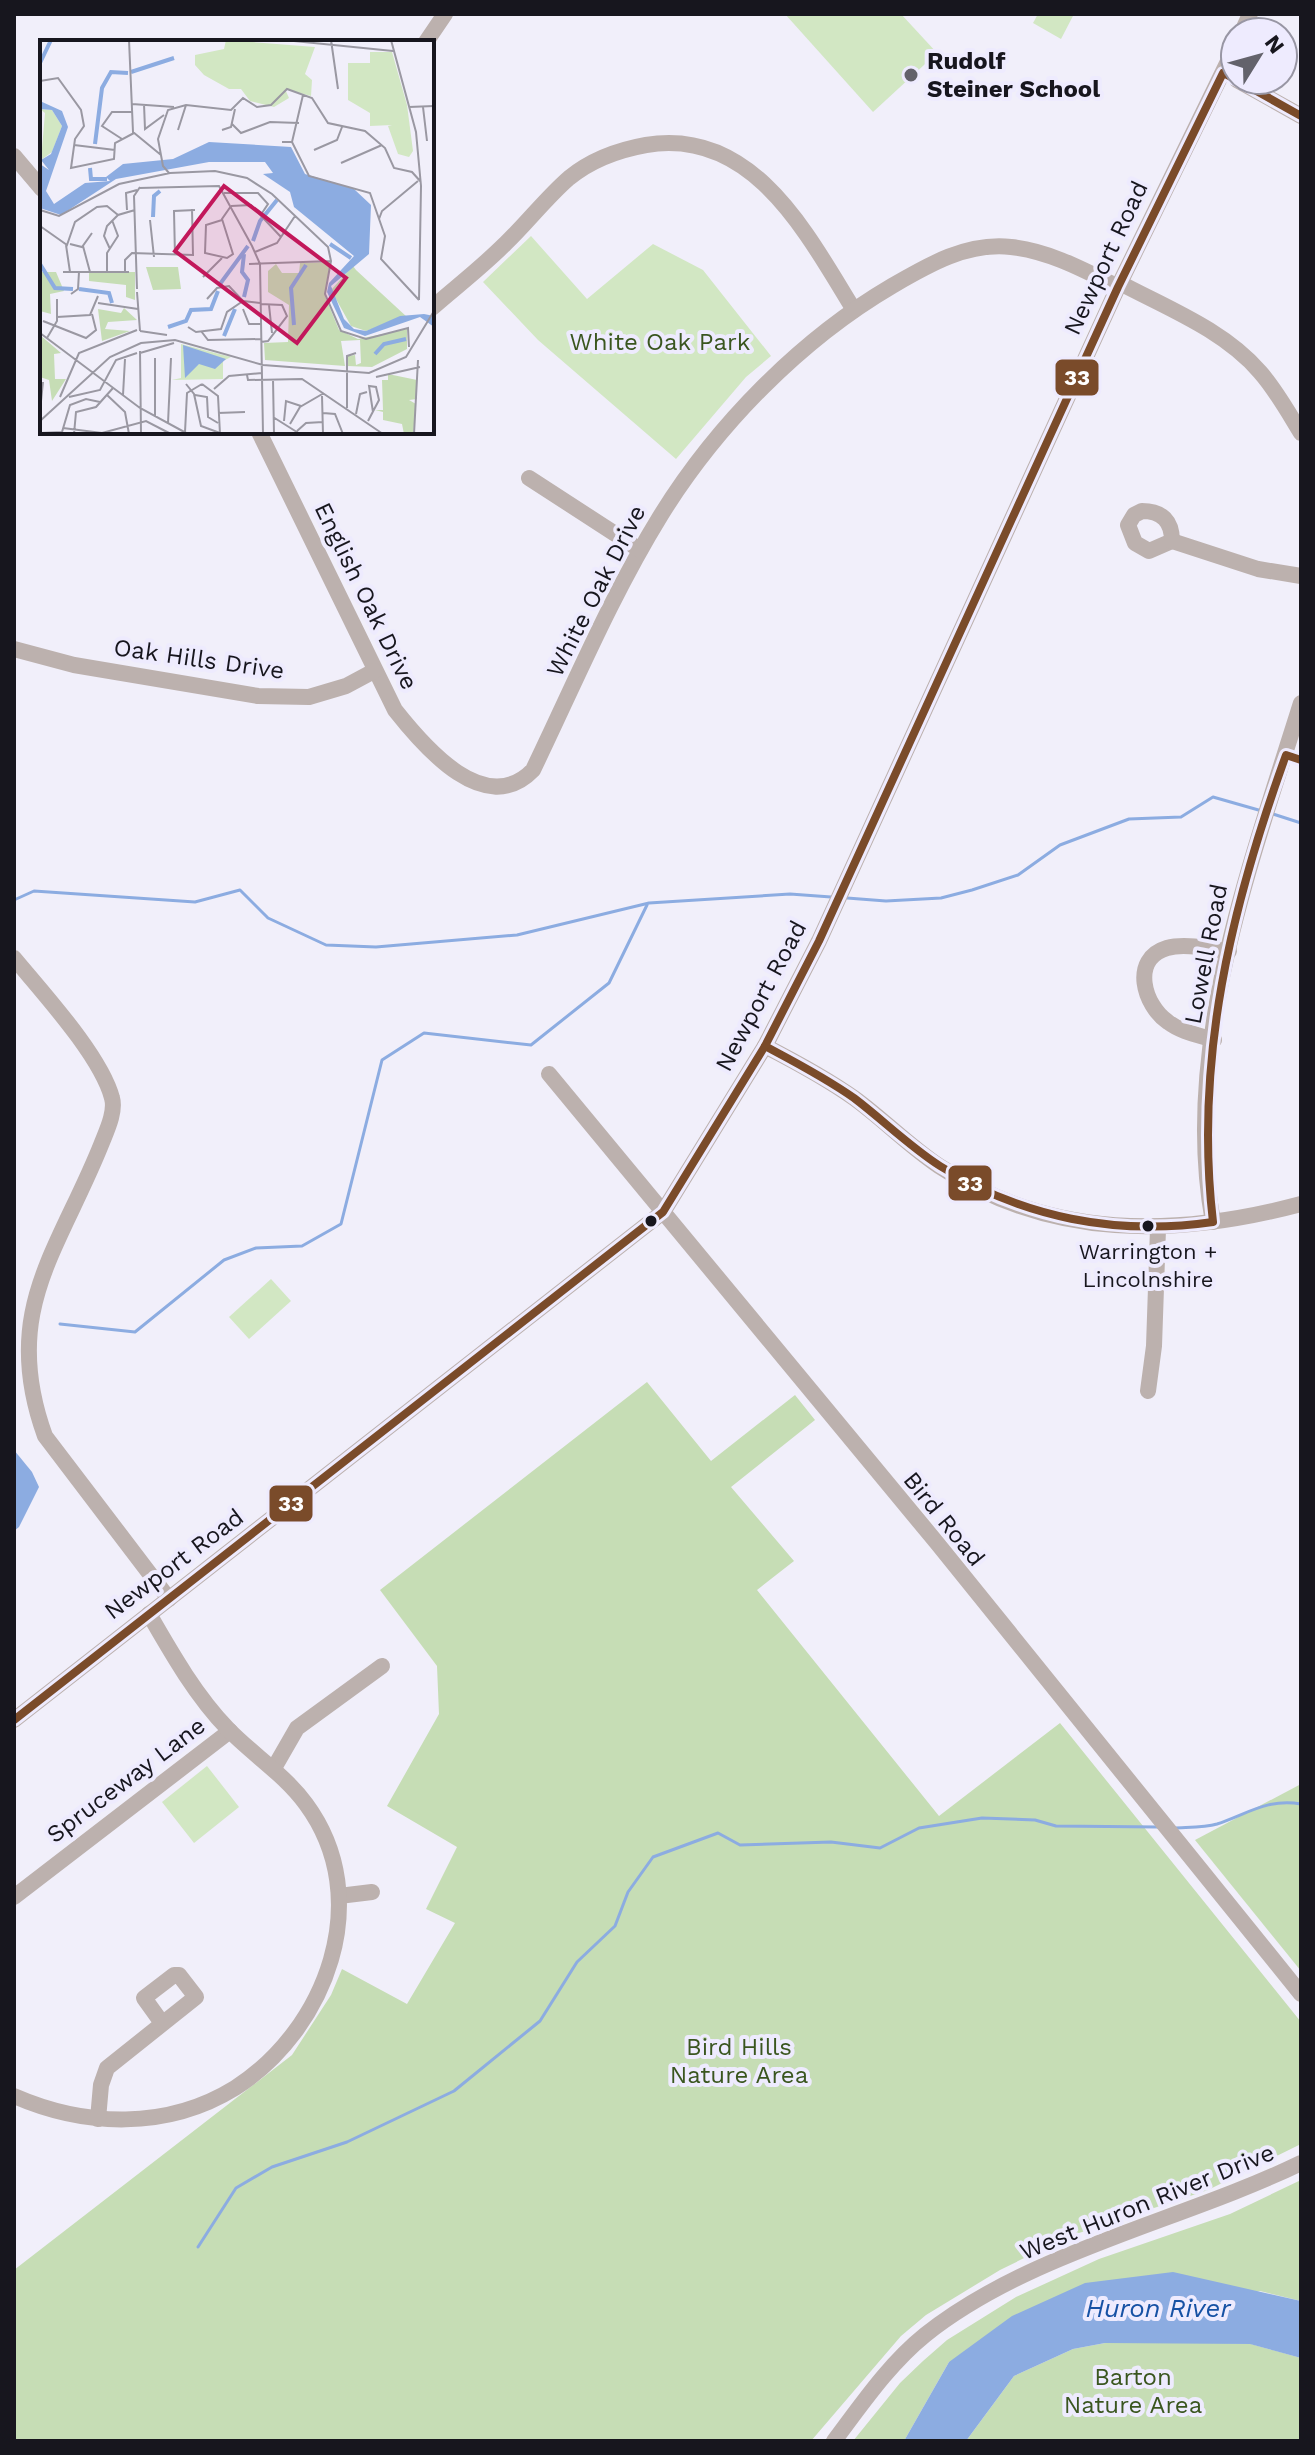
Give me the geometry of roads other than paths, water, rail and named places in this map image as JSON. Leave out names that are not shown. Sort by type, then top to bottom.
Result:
[{"type":"street","points":[[427,40],[445,14]]},
{"type":"street","name":"Newport Road","points":[[14,1720],[663,1212],[765,1046],[839,897],[1119,285],[1222,96]]},
{"type":"street","points":[[1266,96],[1301,116]]},
{"type":"street","points":[[434,306],[503,246],[569,178],[596,160],[629,148],[662,142],[694,144],[723,154],[751,171],[776,193],[854,310]]},
{"type":"street","points":[[14,156],[40,187]]},
{"type":"street","name":"White Oak Drive","points":[[533,770],[640,550],[689,474],[736,417],[780,372],[854,310],[956,252],[1008,246],[1047,254],[1119,285]]},
{"type":"street","points":[[1119,285],[1215,333],[1238,351],[1259,371],[1301,433]]},
{"type":"street","name":"English Oak Drive","points":[[260,434],[374,671],[395,710],[421,744],[456,771],[494,790],[510,788],[533,770]]},
{"type":"street","points":[[529,478],[640,550]]},
{"type":"street","points":[[1172,541],[1258,569],[1301,576]]},
{"type":"street","name":"Oak Hills Drive","points":[[14,649],[74,665],[258,696],[309,697],[346,686],[374,671]]},
{"type":"street","name":"Lowell Road","points":[[1213,1222],[1204,1149],[1214,1040],[1229,951],[1246,869],[1261,823],[1294,758],[1301,703]]},
{"type":"street","points":[[1214,1040],[1181,1031],[1154,1011],[1144,987],[1144,972],[1150,959],[1166,948],[1229,951]]},
{"type":"street","points":[[14,958],[80,1042],[113,1100],[109,1125],[90,1174],[27,1281],[16,1332],[16,1367],[26,1398],[45,1436],[169,1599]]},
{"type":"street","points":[[765,1046],[811,1069],[855,1099],[944,1169],[1002,1197],[1049,1214],[1096,1224],[1158,1229],[1213,1222],[1301,1204]]},
{"type":"street","name":"Bird Road","points":[[549,1074],[885,1485],[937,1543],[1301,1994]]},
{"type":"street","points":[[1148,1391],[1154,1346],[1158,1229]]},
{"type":"street","points":[[14,2096],[65,2115],[98,2119],[147,2119],[215,2100],[251,2078],[280,2053],[306,2017],[325,1982],[337,1942],[339,1896],[320,1828],[306,1805],[274,1768],[230,1731],[172,1654],[149,1614]]},
{"type":"street","points":[[274,1768],[297,1728],[382,1666]]},
{"type":"street","name":"Spruceway Lane","points":[[14,1897],[230,1731]]},
{"type":"street","points":[[339,1896],[372,1892]]},
{"type":"street","points":[[98,2119],[101,2085],[107,2068],[196,1997],[179,1975],[174,1975],[144,1998],[162,2023]]},
{"type":"street","name":"West Huron River Drive","points":[[834,2441],[905,2354],[957,2313],[1050,2263],[1178,2217],[1301,2163]]},
{"type":"water","points":[[14,1450],[32,1472],[39,1487],[14,1531]]},
{"type":"water","name":"Huron River","points":[[1173,2272],[1301,2301],[1301,2358],[1250,2344],[1105,2343],[1073,2349],[1014,2376],[966,2441],[904,2441],[949,2362],[1012,2316],[1085,2283]]},
{"type":"waterway","points":[[847,898],[886,901],[941,898],[972,890],[1018,875],[1060,845],[1129,819],[1181,817],[1213,797],[1262,811]]},
{"type":"waterway","points":[[1273,814],[1301,823]]},
{"type":"waterway","points":[[14,900],[34,891],[195,902],[240,890],[268,918],[326,945],[376,947],[517,935],[649,903],[790,894],[831,897]]},
{"type":"waterway","points":[[60,1324],[135,1332],[224,1260],[256,1248],[302,1246],[341,1224],[382,1060],[424,1033],[531,1045],[609,983],[647,905]]},
{"type":"waterway","points":[[1173,1828],[1212,1825],[1278,1803],[1301,1804]]},
{"type":"waterway","points":[[198,2247],[236,2188],[272,2167],[347,2142],[454,2091],[540,2021],[577,1962],[615,1926],[628,1892],[653,1857],[718,1833],[740,1845],[831,1842],[880,1848],[919,1828],[982,1818],[1035,1820],[1056,1826],[1158,1827]]},
{"type":"place","name":"Rudolf Steiner School","points":[[911,75]]},
{"type":"place","name":"Warrington + Lincolnshire","points":[[1148,1226]]},
{"type":"park label","name":"White Oak Park","points":[[660,342]]},
{"type":"park label","name":"Bird Hills Nature Area","points":[[739,2061]]},
{"type":"park label","name":"Barton Nature Area","points":[[1133,2391]]}]
